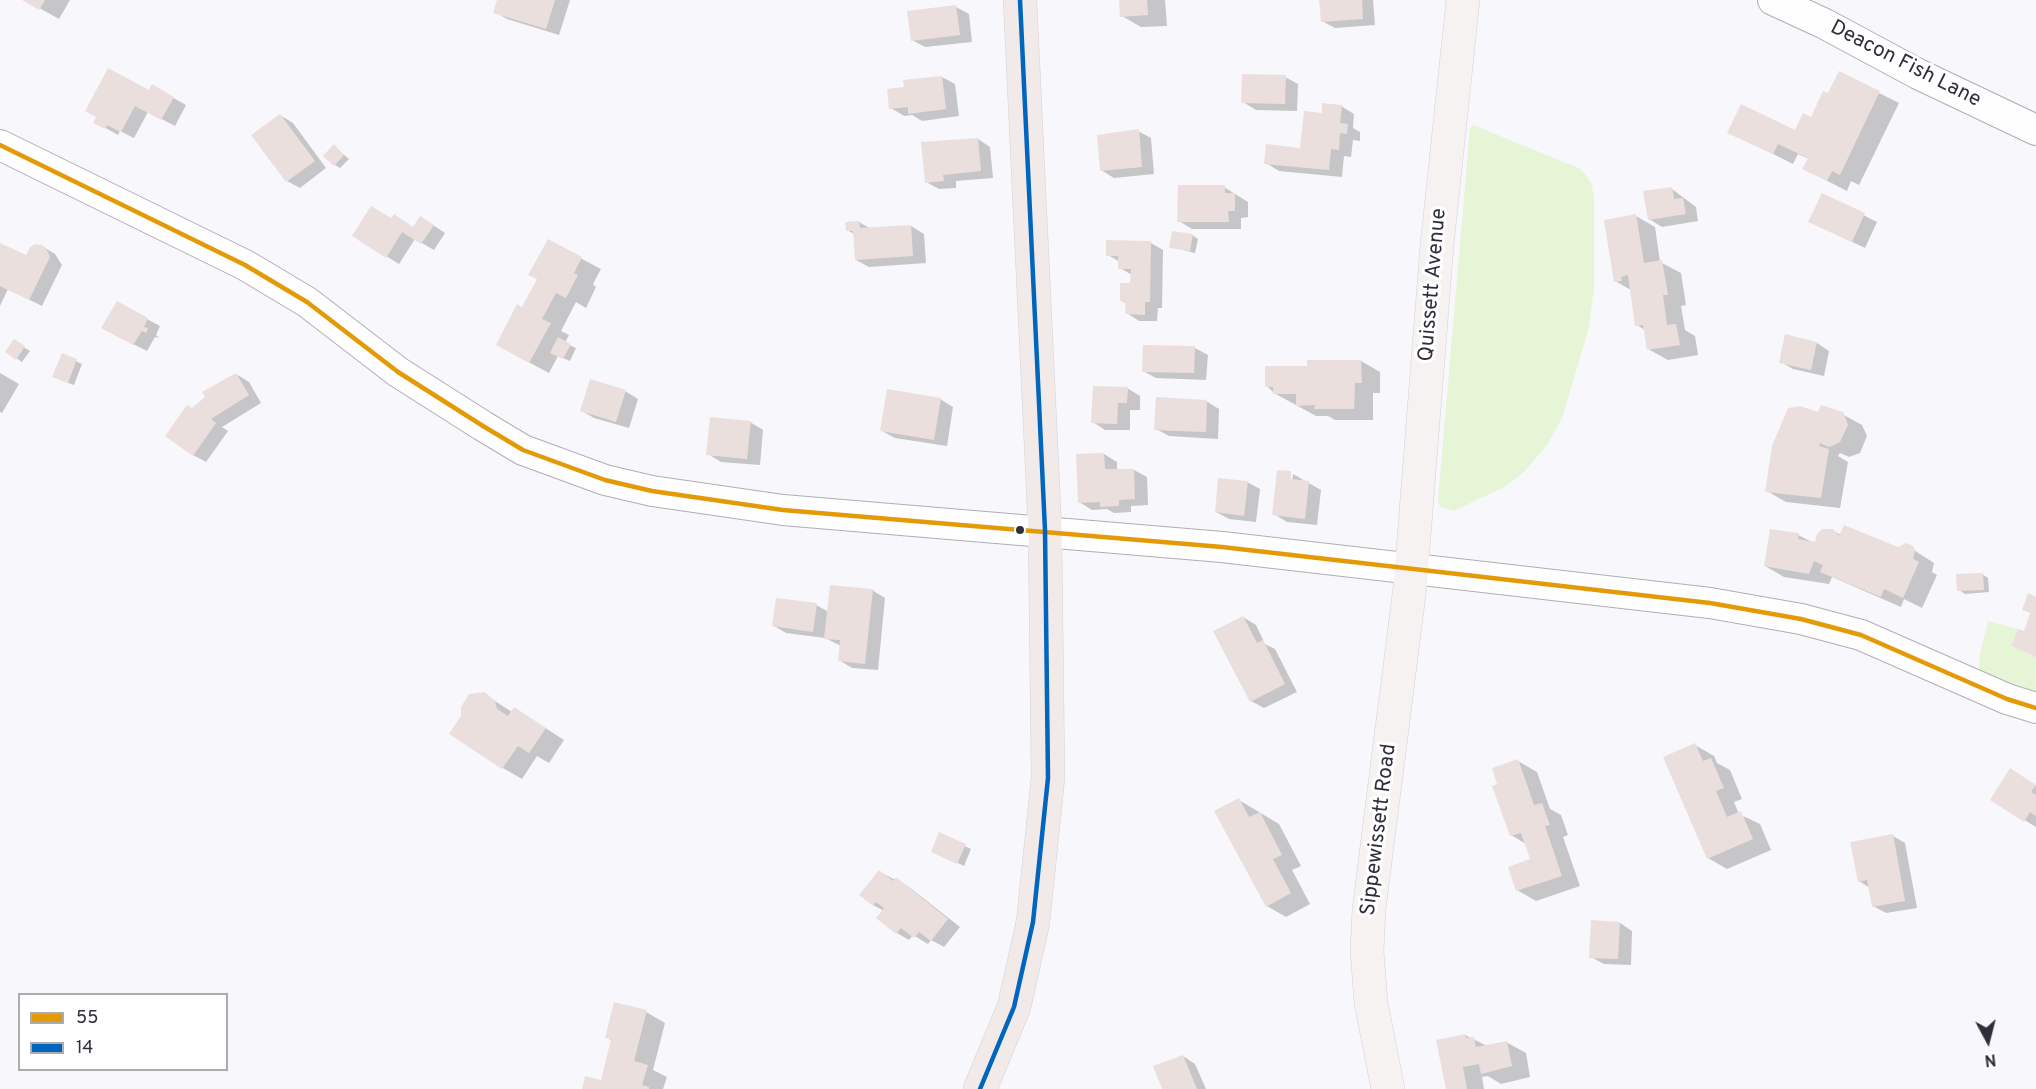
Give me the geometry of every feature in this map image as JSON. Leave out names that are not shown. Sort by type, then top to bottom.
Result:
[{"type":"highway","points":[[980,1089],[1014,1007],[1033,922],[1048,778],[1045,530],[1020,0]]},
{"type":"main road","name":"Quissett Avenue","points":[[1411,570],[1437,245],[1463,0]]},
{"type":"main road","name":"Sippewissett Road","points":[[1388,1089],[1371,1003],[1367,951],[1369,909],[1411,570]]},
{"type":"street","name":"Deacon Fish Lane","points":[[1773,0],[1825,24],[1918,74],[2036,130]]},
{"type":"street","points":[[0,145],[198,241],[282,286],[353,334],[398,372],[523,450],[567,468],[652,491],[726,503],[926,524],[1045,530],[1222,547],[1689,601],[1801,619],[1861,636],[2007,699],[2036,708]]},
{"type":"green space","points":[[1473,125],[1581,169],[1591,183],[1594,197],[1594,289],[1588,331],[1562,418],[1547,445],[1524,472],[1506,486],[1454,511],[1440,507],[1438,500],[1470,128]]},
{"type":"green space","points":[[1988,621],[2018,629],[2011,646],[2036,657],[2036,695],[1978,679],[1980,654]]},
{"type":"building","points":[[22,0],[45,0],[39,10]]},
{"type":"building","points":[[497,0],[555,0],[546,29],[493,13]]},
{"type":"building","points":[[1119,0],[1147,0],[1148,15],[1120,17]]},
{"type":"building","points":[[1319,0],[1362,0],[1363,19],[1321,22]]},
{"type":"building","points":[[956,5],[960,35],[911,41],[907,11]]},
{"type":"building","points":[[108,68],[149,90],[152,84],[174,97],[161,120],[135,106],[121,132],[107,125],[105,129],[93,123],[96,117],[85,111]]},
{"type":"building","points":[[1839,71],[1880,91],[1840,175],[1832,171],[1827,181],[1802,169],[1808,158],[1778,144],[1773,154],[1727,133],[1741,104],[1795,130],[1803,113],[1811,117],[1823,91],[1828,93]]},
{"type":"building","points":[[1242,74],[1286,75],[1285,104],[1241,103]]},
{"type":"building","points":[[942,76],[946,109],[908,114],[908,107],[889,109],[887,89],[904,87],[903,80]]},
{"type":"building","points":[[1322,103],[1342,105],[1340,123],[1348,124],[1347,134],[1340,133],[1339,150],[1331,149],[1329,170],[1264,164],[1266,144],[1300,148],[1304,111],[1322,113]]},
{"type":"building","points":[[280,114],[315,161],[286,182],[251,135]]},
{"type":"building","points":[[1139,129],[1142,167],[1100,171],[1097,135]]},
{"type":"building","points":[[978,138],[981,171],[943,175],[944,181],[925,183],[921,142]]},
{"type":"building","points":[[334,144],[344,155],[334,166],[323,156]]},
{"type":"building","points":[[1178,185],[1225,185],[1225,193],[1235,193],[1235,211],[1228,211],[1229,222],[1177,222]]},
{"type":"building","points":[[1672,187],[1674,199],[1683,198],[1686,214],[1648,220],[1643,191]]},
{"type":"building","points":[[1822,193],[1865,213],[1852,242],[1808,222]]},
{"type":"building","points":[[371,206],[391,218],[394,214],[413,227],[420,216],[434,225],[421,244],[402,232],[386,258],[352,236]]},
{"type":"building","points":[[1636,214],[1644,263],[1662,260],[1668,295],[1663,295],[1667,325],[1676,324],[1680,345],[1647,350],[1643,325],[1635,326],[1628,275],[1621,277],[1622,281],[1614,282],[1604,220]]},
{"type":"building","points":[[859,221],[860,228],[911,225],[913,256],[855,260],[853,231],[846,231],[845,222]]},
{"type":"building","points":[[1172,231],[1193,234],[1190,251],[1169,248]]},
{"type":"building","points":[[548,239],[582,257],[574,273],[578,275],[566,298],[556,293],[542,319],[551,323],[529,363],[496,345],[517,304],[522,307],[537,279],[528,275]]},
{"type":"building","points":[[1106,240],[1151,241],[1150,302],[1145,302],[1145,315],[1125,314],[1126,302],[1120,301],[1120,283],[1130,283],[1131,269],[1118,269],[1118,256],[1106,256]]},
{"type":"building","points":[[0,243],[26,255],[30,247],[35,244],[42,245],[47,250],[50,257],[29,300],[0,286]]},
{"type":"building","points":[[117,301],[148,318],[144,327],[148,328],[146,333],[142,331],[133,345],[101,328]]},
{"type":"building","points":[[1785,334],[1817,342],[1811,370],[1779,363]]},
{"type":"building","points":[[558,337],[571,344],[563,359],[550,353]]},
{"type":"building","points":[[14,339],[25,346],[16,360],[5,352]]},
{"type":"building","points":[[1143,345],[1195,346],[1194,373],[1142,372]]},
{"type":"building","points":[[62,353],[77,359],[68,383],[52,377]]},
{"type":"building","points":[[1307,360],[1361,360],[1362,383],[1355,383],[1354,409],[1314,409],[1315,405],[1296,406],[1296,394],[1273,394],[1273,387],[1265,387],[1265,366],[1307,366]]},
{"type":"building","points":[[236,373],[249,395],[211,419],[216,423],[193,456],[165,436],[187,405],[192,408],[205,397],[202,392]]},
{"type":"building","points":[[590,379],[626,390],[616,422],[580,411]]},
{"type":"building","points":[[1093,386],[1128,387],[1127,403],[1118,403],[1117,424],[1091,423]]},
{"type":"building","points":[[887,389],[941,398],[934,440],[880,431]]},
{"type":"building","points":[[1156,397],[1207,400],[1206,432],[1154,430]]},
{"type":"building","points":[[1821,405],[1843,412],[1848,425],[1840,442],[1829,447],[1820,443],[1819,446],[1829,449],[1821,498],[1765,492],[1772,446],[1788,408],[1800,406],[1818,412]]},
{"type":"building","points":[[710,417],[751,421],[747,459],[706,455]]},
{"type":"building","points":[[1104,453],[1105,469],[1134,469],[1135,499],[1119,500],[1119,506],[1100,507],[1100,502],[1078,503],[1076,454]]},
{"type":"building","points":[[1277,470],[1291,471],[1291,479],[1309,481],[1305,519],[1272,515]]},
{"type":"building","points":[[1218,478],[1248,481],[1244,516],[1215,512]]},
{"type":"building","points":[[1844,525],[1898,547],[1906,543],[1913,546],[1915,550],[1913,559],[1919,562],[1903,598],[1884,589],[1881,597],[1820,572],[1823,565],[1814,561],[1809,574],[1764,566],[1770,529],[1799,533],[1798,539],[1815,542],[1817,534],[1822,529],[1833,529],[1839,536]]},
{"type":"building","points":[[1983,573],[1984,590],[1957,591],[1956,574]]},
{"type":"building","points":[[830,585],[873,589],[865,664],[838,661],[840,640],[824,639]]},
{"type":"building","points":[[2028,593],[2036,597],[2036,657],[2011,646],[2018,629],[2024,631],[2030,613],[2022,610]]},
{"type":"building","points":[[776,598],[817,603],[813,632],[772,626]]},
{"type":"building","points":[[1243,616],[1257,643],[1263,640],[1285,684],[1250,702],[1213,631]]},
{"type":"building","points":[[485,692],[495,701],[497,709],[508,716],[514,707],[546,728],[529,753],[518,746],[502,769],[449,734],[461,716],[461,707],[469,694]]},
{"type":"building","points":[[1695,743],[1703,761],[1711,758],[1724,788],[1716,791],[1727,817],[1741,811],[1753,839],[1707,859],[1663,757]]},
{"type":"building","points":[[1518,759],[1534,805],[1542,803],[1550,825],[1545,826],[1562,876],[1516,891],[1508,867],[1530,859],[1521,833],[1510,836],[1492,786],[1497,784],[1492,768]]},
{"type":"building","points":[[2010,768],[2036,785],[2031,792],[2036,795],[2036,816],[2030,812],[2024,822],[1990,800]]},
{"type":"building","points":[[1239,798],[1249,817],[1260,812],[1282,855],[1273,859],[1291,893],[1266,907],[1214,811]]},
{"type":"building","points":[[939,832],[966,844],[957,864],[931,852]]},
{"type":"building","points":[[1893,834],[1905,901],[1872,907],[1867,880],[1858,882],[1850,842]]},
{"type":"building","points":[[879,870],[893,881],[896,877],[948,919],[931,941],[919,932],[914,938],[901,928],[896,934],[876,918],[884,908],[876,902],[873,906],[859,895]]},
{"type":"building","points":[[1591,920],[1620,922],[1618,959],[1589,958]]},
{"type":"building","points":[[614,1002],[647,1010],[634,1061],[648,1065],[642,1085],[649,1089],[582,1089],[585,1076],[601,1080],[611,1039],[605,1038]]},
{"type":"building","points":[[1465,1034],[1466,1038],[1474,1037],[1476,1047],[1507,1041],[1512,1066],[1481,1074],[1479,1064],[1463,1067],[1467,1089],[1446,1089],[1436,1040]]},
{"type":"building","points":[[1183,1055],[1197,1089],[1162,1089],[1153,1066]]},
{"type":"transit line","name":"14","points":[[980,1089],[1014,1007],[1033,922],[1048,778],[1045,530],[1020,0]]},
{"type":"transit line","name":"55","points":[[0,145],[245,265],[307,302],[398,372],[523,450],[605,480],[652,491],[783,510],[1222,547],[1710,603],[1801,619],[1861,635],[2007,699],[2036,708]]}]
